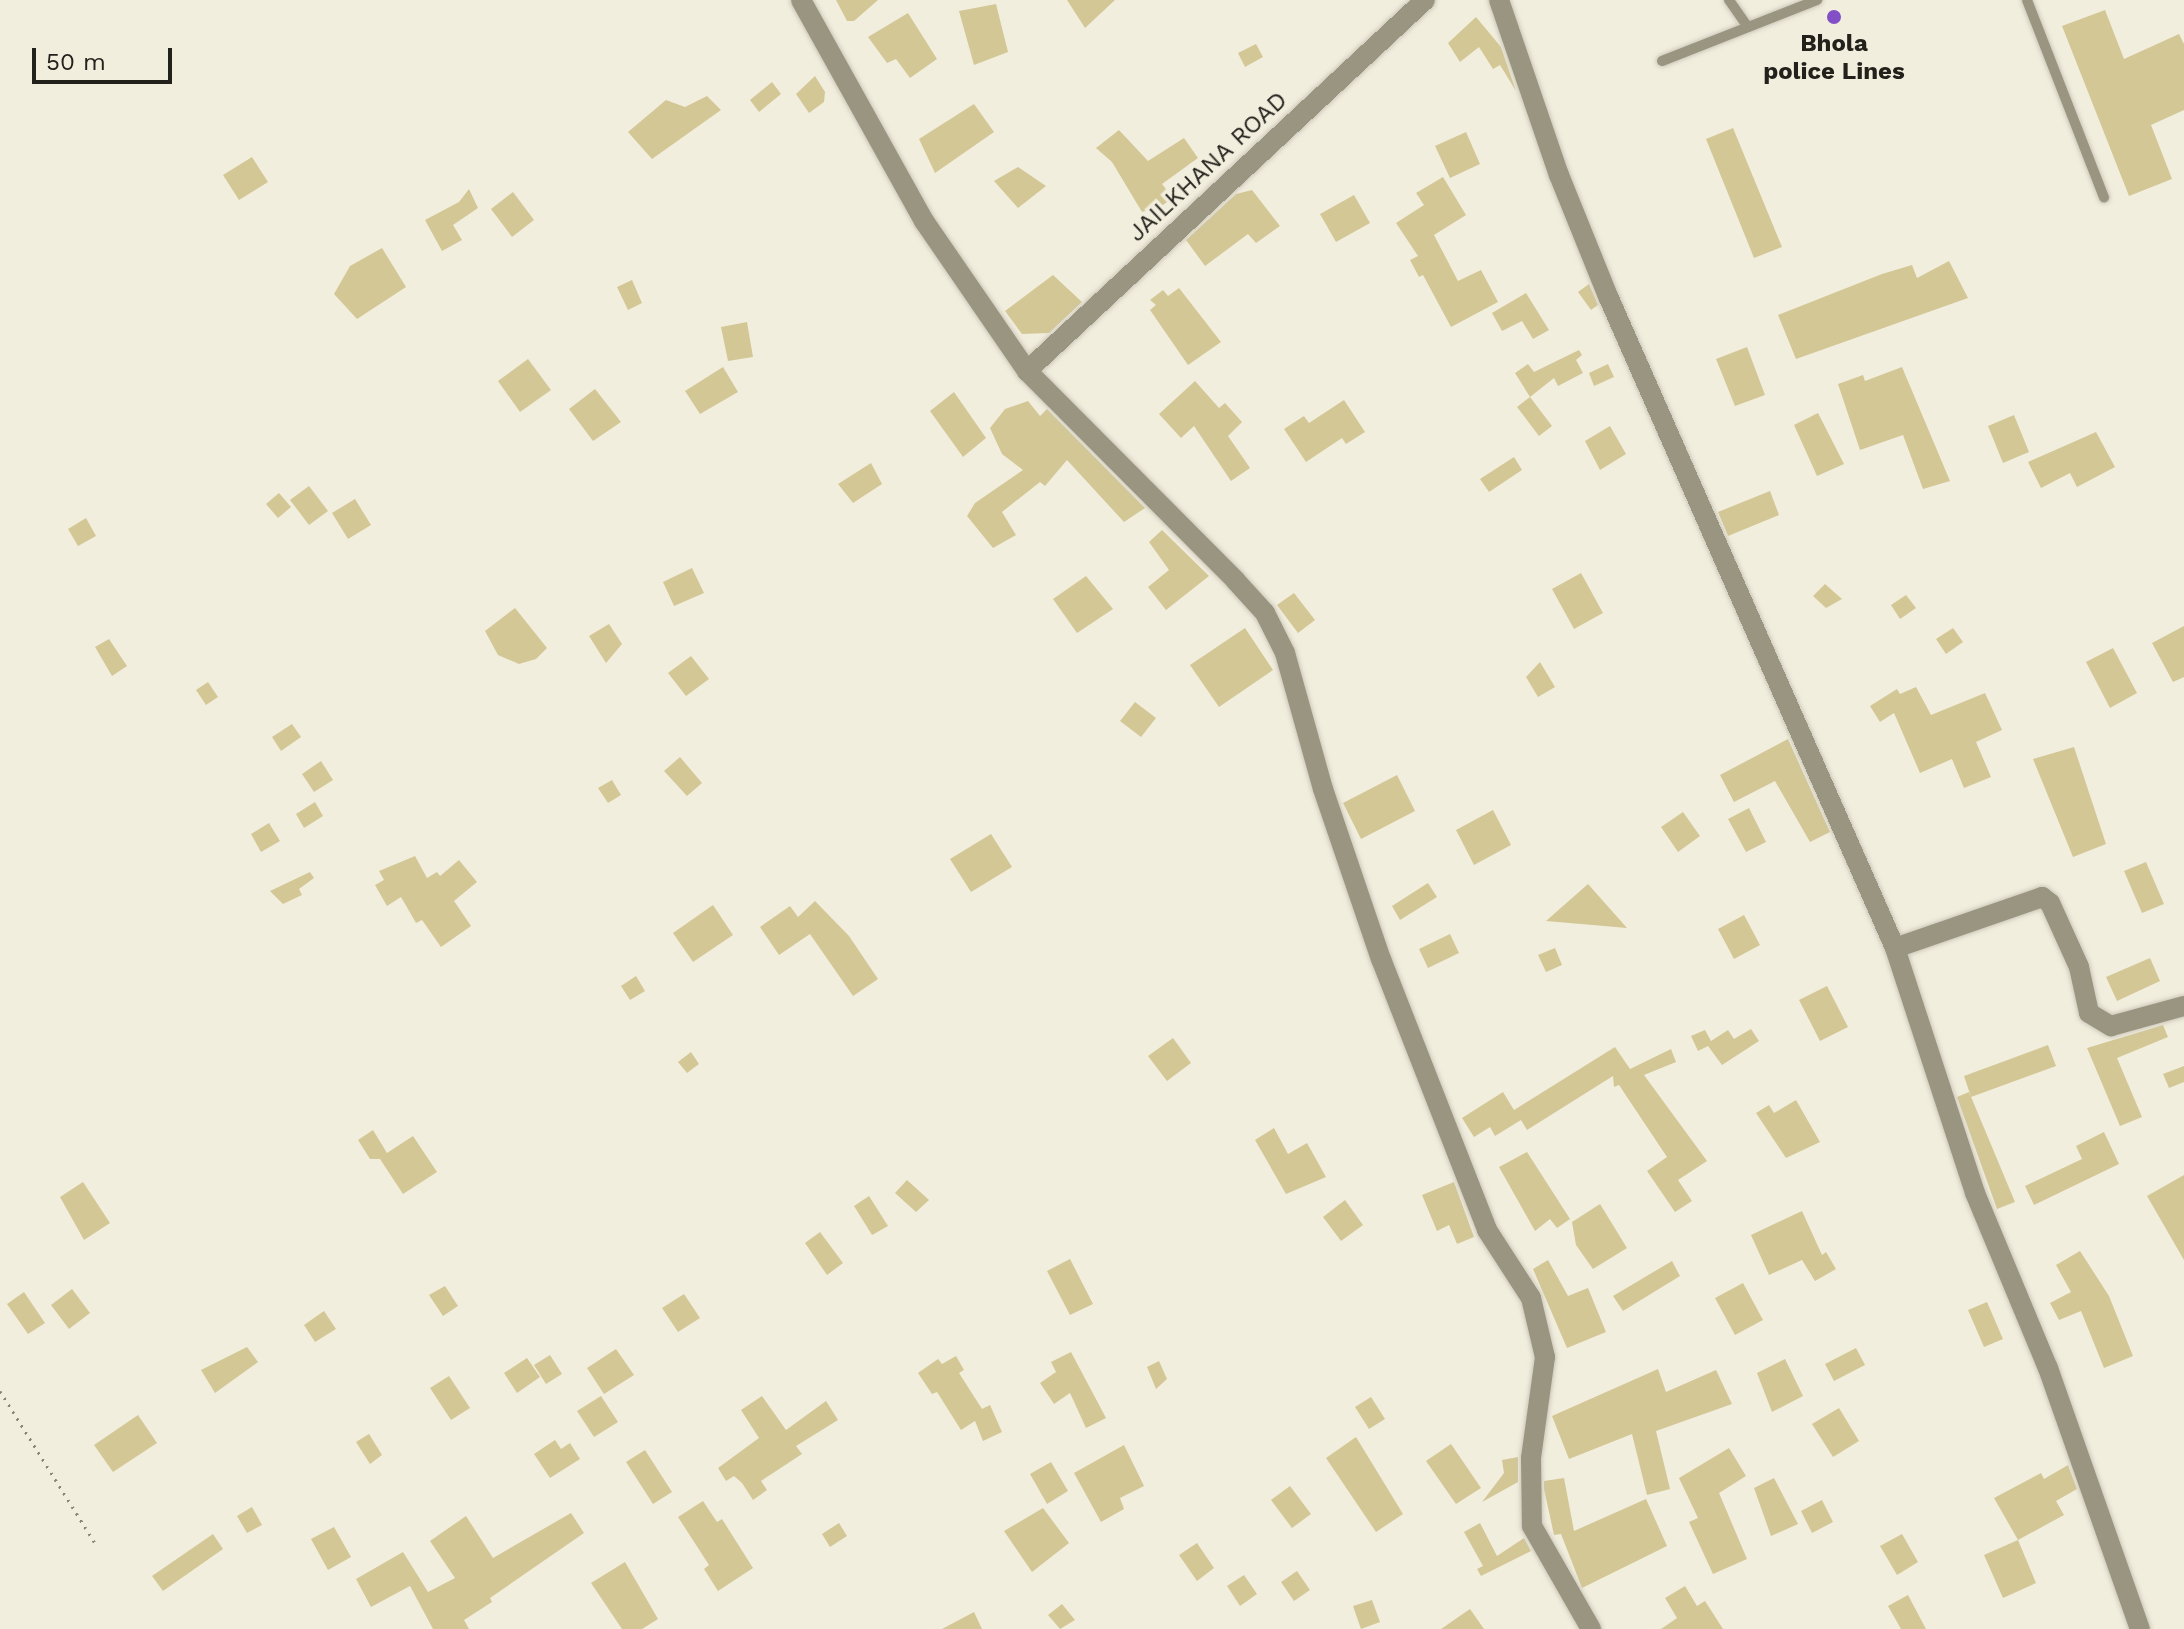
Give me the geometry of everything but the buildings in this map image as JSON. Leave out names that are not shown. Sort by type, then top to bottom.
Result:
[{"type":"street","points":[[801,0],[924,221],[1027,371],[1235,580],[1265,613],[1285,653],[1323,789],[1381,959],[1487,1230],[1531,1298],[1545,1357],[1531,1458],[1532,1526],[1591,1629]]},
{"type":"street","name":"JAILKHANA ROAD","points":[[1027,371],[1425,0]]},
{"type":"street","points":[[1499,0],[1559,175],[1608,296],[1895,948],[1975,1193],[2048,1368],[2140,1629]]},
{"type":"street","points":[[1895,948],[2042,897],[2079,967],[2089,1013],[2111,1026],[2184,1006]]},
{"type":"lane","points":[[1729,0],[1748,27]]},
{"type":"lane","points":[[1662,61],[1817,0]]},
{"type":"lane","points":[[2027,0],[2104,198]]},
{"type":"path","points":[[0,1391],[97,1546]]},
{"type":"place","name":"Bhola police Lines","points":[[1834,17]]}]
